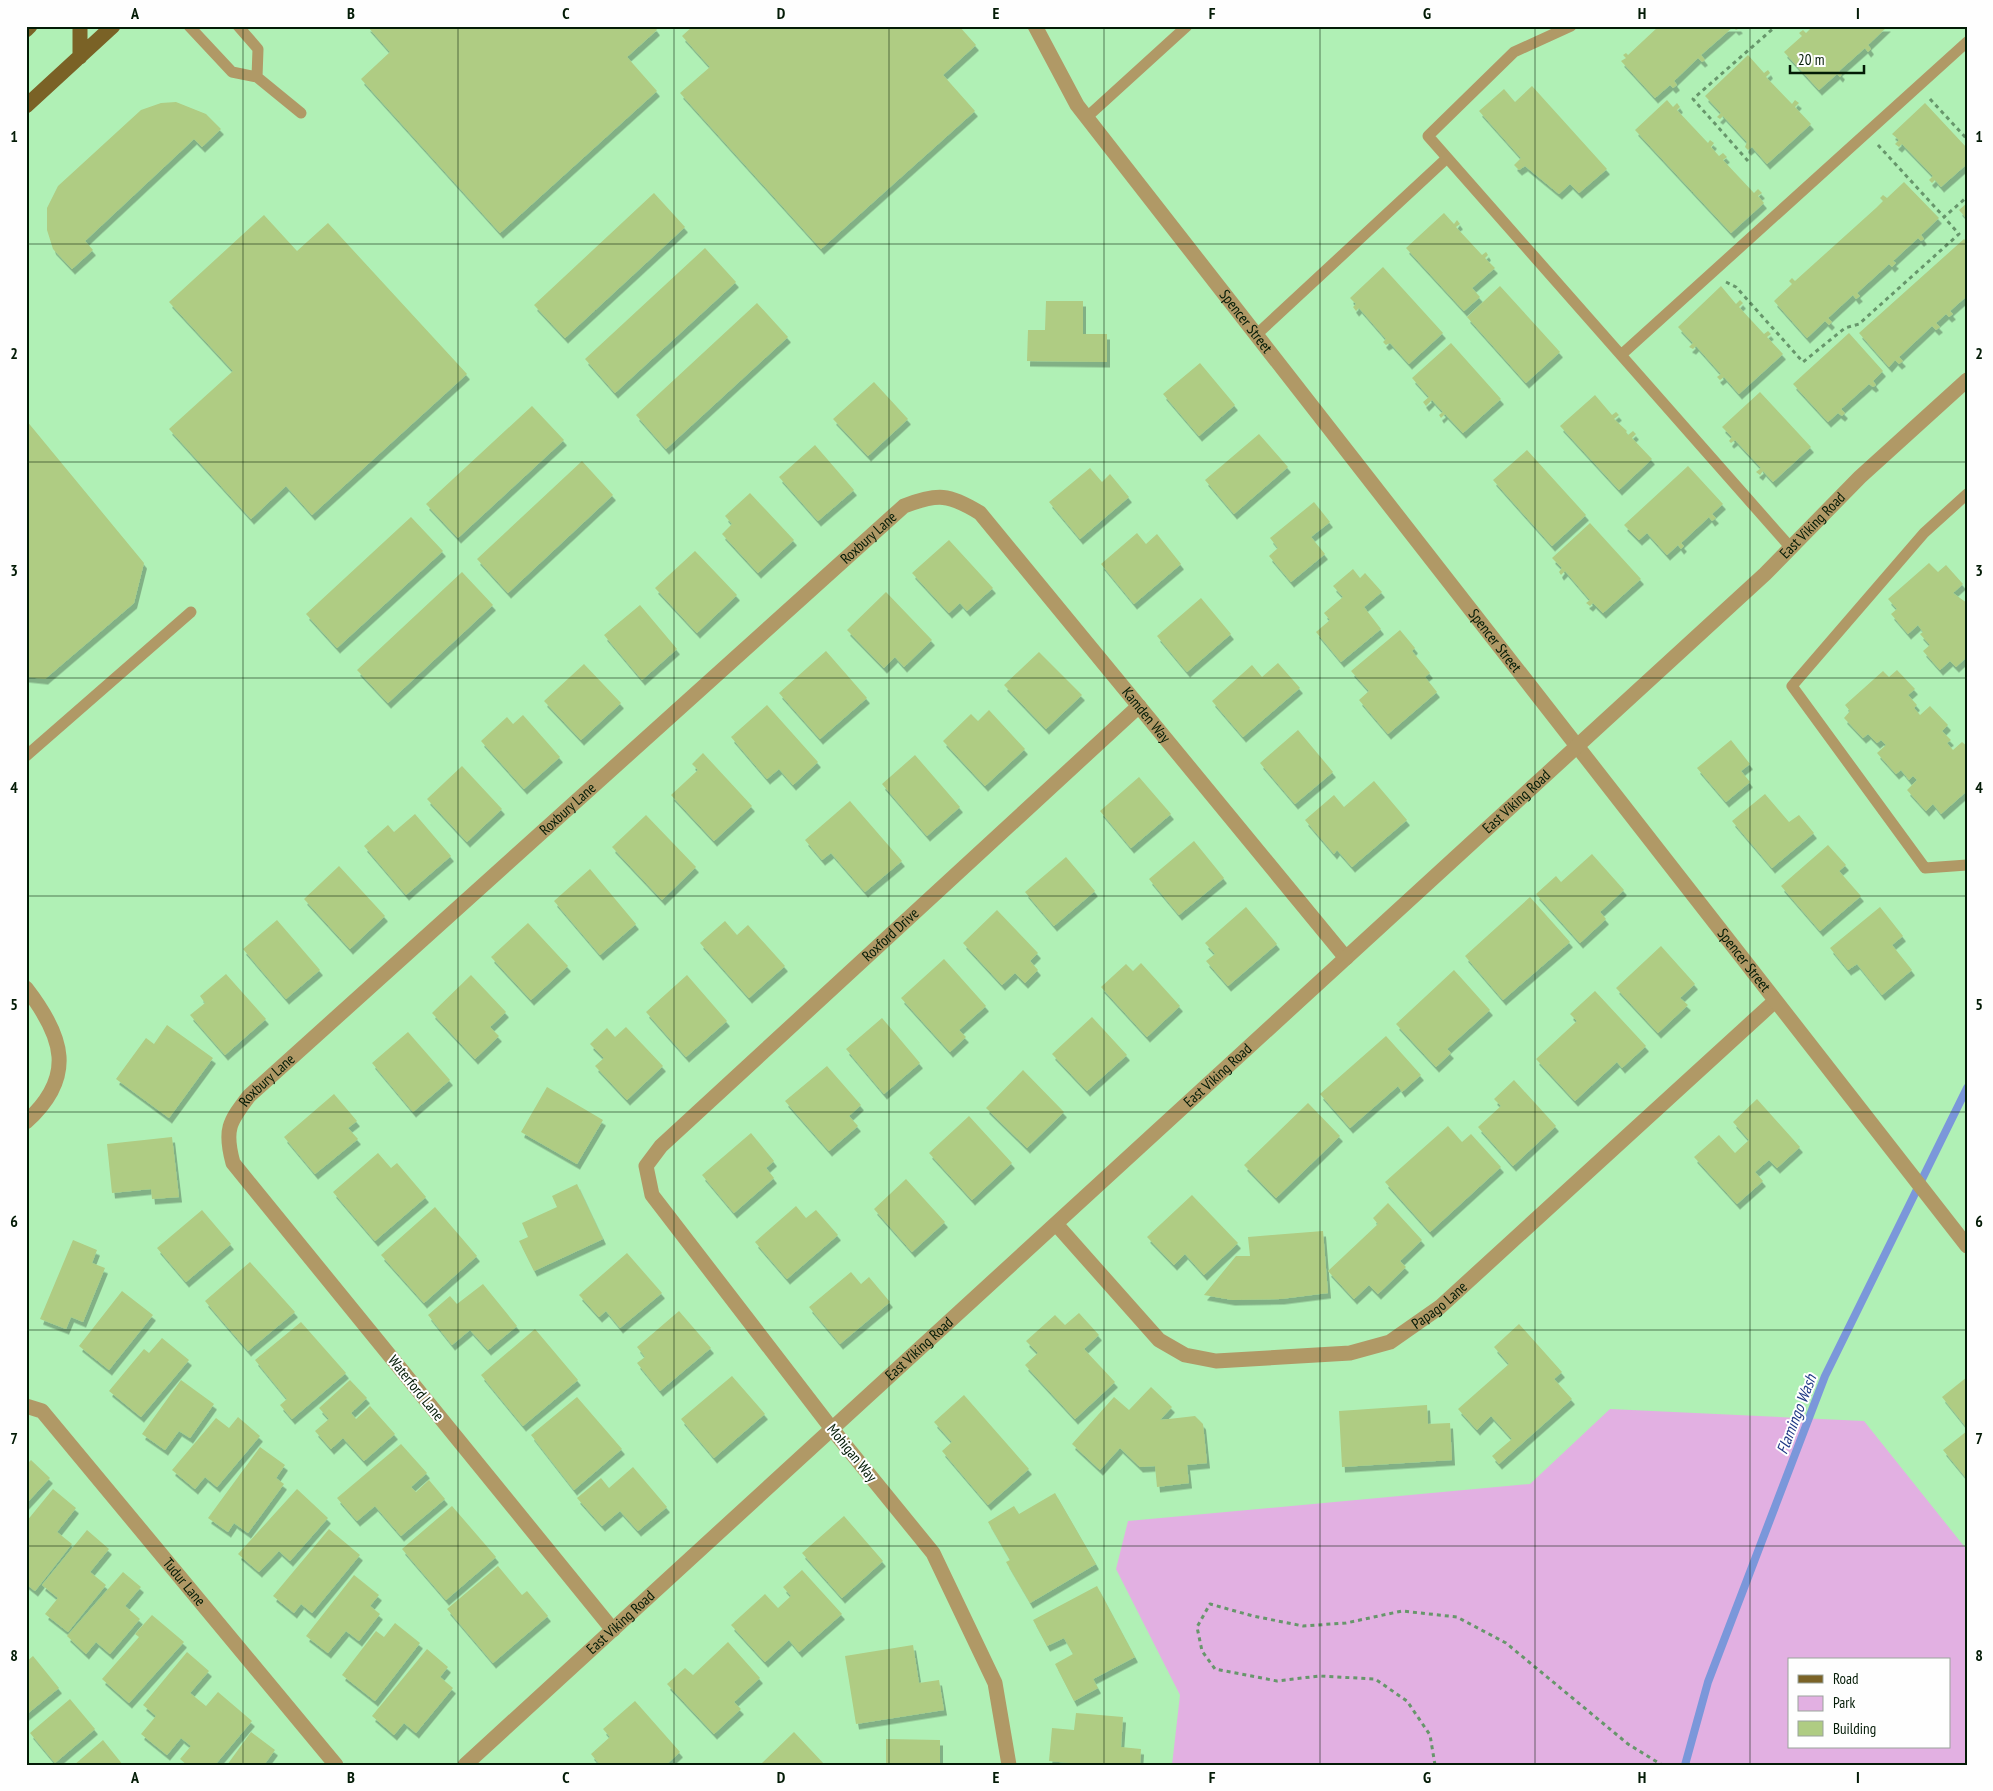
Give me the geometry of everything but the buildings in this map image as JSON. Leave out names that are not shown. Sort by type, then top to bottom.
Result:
[{"type":"main road","points":[[26,30],[30,26]]},
{"type":"main road","points":[[80,26],[80,56]]},
{"type":"main road","points":[[26,106],[113,26]]},
{"type":"street","name":"Spencer Street","points":[[1035,26],[1077,105],[1965,1244]]},
{"type":"street","name":"East Viking Road","points":[[465,1765],[1765,574],[1860,478],[1967,380]]},
{"type":"street","name":"Kamden Way","points":[[930,496],[958,499],[980,513],[1346,958]]},
{"type":"street","name":"Roxbury Lane","points":[[227,1142],[232,1118],[249,1096],[904,506],[930,496]]},
{"type":"street","name":"Roxford Drive","points":[[646,1166],[661,1146],[1139,706]]},
{"type":"street","points":[[26,988],[56,1035],[61,1065],[54,1088],[38,1112],[26,1122]]},
{"type":"street","name":"Papago Lane","points":[[1056,1224],[1160,1340],[1185,1355],[1216,1361],[1350,1353],[1390,1342],[1440,1307],[1775,1001]]},
{"type":"street","name":"Waterford Lane","points":[[227,1142],[233,1163],[613,1630]]},
{"type":"street","name":"Mohigan Way","points":[[646,1166],[652,1195],[832,1429],[933,1553],[995,1683],[1010,1765]]},
{"type":"street","name":"Tudur Lane","points":[[26,1406],[42,1411],[336,1765]]},
{"type":"lane","points":[[189,26],[232,72],[257,77],[301,113]]},
{"type":"lane","points":[[238,26],[258,49],[257,77]]},
{"type":"lane","points":[[1087,117],[1187,26]]},
{"type":"lane","points":[[1571,26],[1514,52],[1428,136],[1791,548]]},
{"type":"lane","points":[[1621,355],[1866,131],[1967,42]]},
{"type":"lane","points":[[1256,335],[1447,158]]},
{"type":"lane","points":[[1967,494],[1924,533],[1792,686],[1925,868],[1967,865]]},
{"type":"lane","points":[[26,756],[191,612]]},
{"type":"path","points":[[1748,161],[1693,99],[1776,26]]},
{"type":"path","points":[[1918,86],[1967,139]]},
{"type":"path","points":[[1710,274],[1736,287],[1803,362],[1845,328],[1859,324],[1959,234],[1866,131]]},
{"type":"path","points":[[1944,217],[1967,197]]},
{"type":"path","points":[[1435,1765],[1430,1735],[1407,1701],[1375,1679],[1319,1676],[1277,1681],[1215,1669],[1202,1651],[1197,1627],[1210,1604],[1252,1616],[1302,1626],[1346,1623],[1402,1611],[1457,1617],[1506,1643],[1628,1744],[1662,1765]]},
{"type":"green space","points":[[1610,1409],[1864,1421],[1967,1550],[1967,1765],[1172,1765],[1180,1695],[1116,1569],[1128,1521],[1530,1484]]},
{"type":"waterway","name":"Flamingo Wash","points":[[1685,1765],[1708,1682],[1825,1376],[1967,1088]]}]
